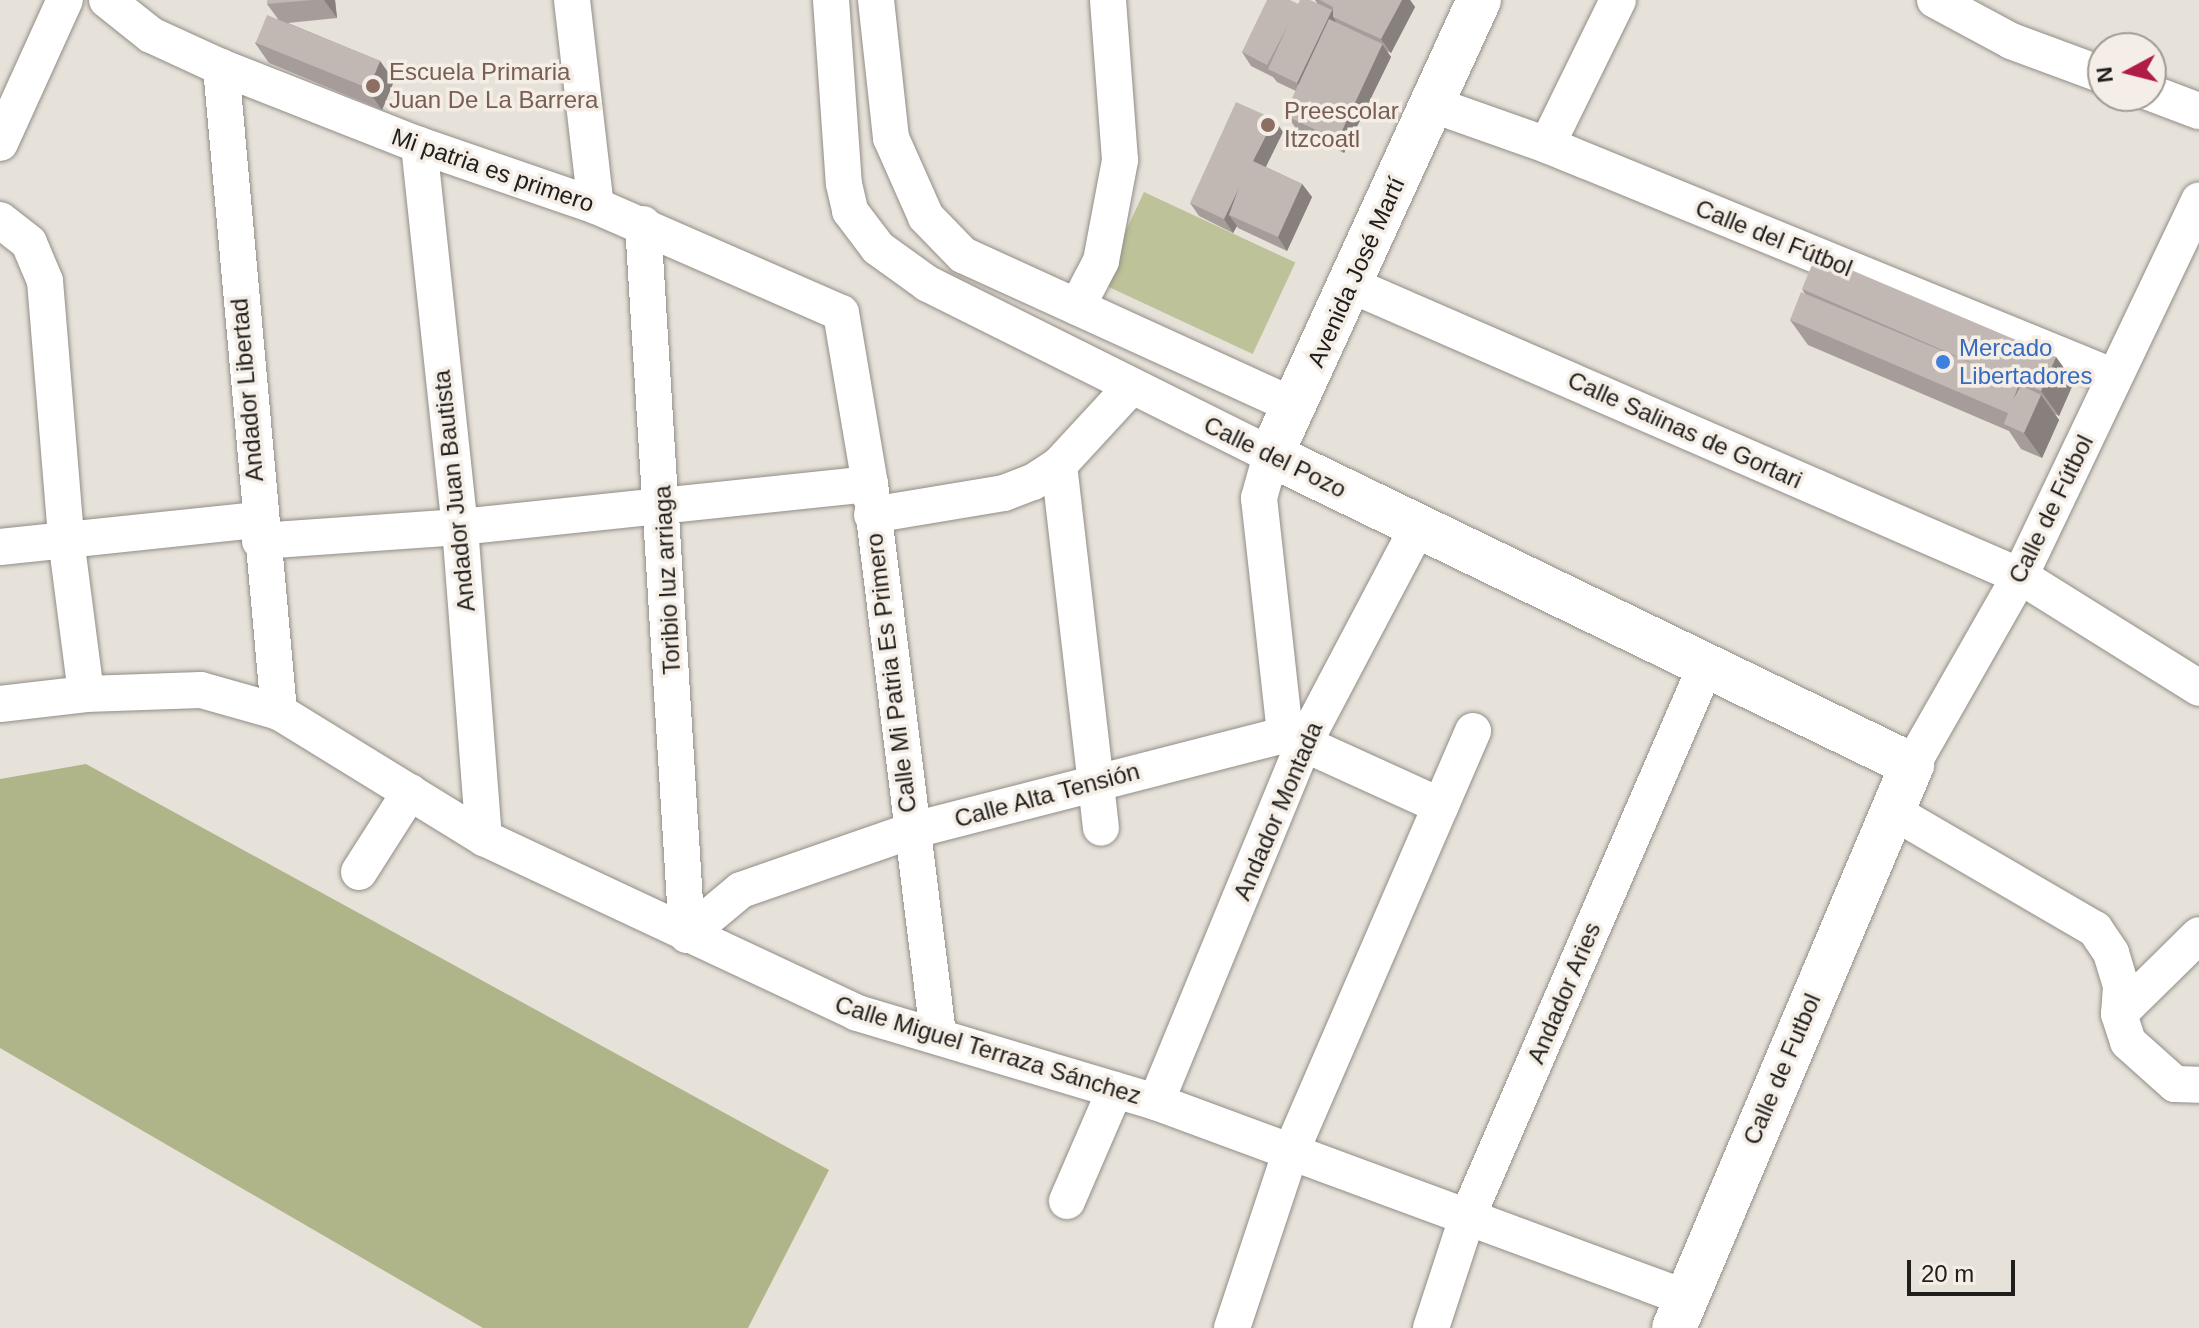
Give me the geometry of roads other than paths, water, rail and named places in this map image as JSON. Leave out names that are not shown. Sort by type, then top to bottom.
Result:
[{"type":"main road","name":"Avenida José Martí","points":[[1271,455],[1296,407],[1479,0]]},
{"type":"main road","name":"Calle del Pozo","points":[[1271,455],[1707,663],[1912,765]]},
{"type":"main road","name":"Calle de Fútbol","points":[[1892,811],[1912,765]]},
{"type":"main road","name":"Calle de Futbol","points":[[1680,1313],[1892,811]]},
{"type":"street","points":[[0,143],[65,0]]},
{"type":"street","name":"Mi patria es primero","points":[[107,0],[151,35],[221,67],[419,145],[643,224],[841,313]]},
{"type":"street","points":[[572,0],[596,206]]},
{"type":"street","name":"Calle del Pozo","points":[[831,0],[844,184],[850,211],[878,248],[928,284],[1130,388],[1271,455]]},
{"type":"street","points":[[876,0],[891,138],[926,217],[963,255],[1296,407]]},
{"type":"street","points":[[1077,307],[1101,261],[1120,160],[1108,0]]},
{"type":"street","points":[[1547,145],[1618,0]]},
{"type":"street","points":[[1935,0],[2011,41],[2087,69]]},
{"type":"street","name":"Andador Libertad","points":[[221,67],[259,530],[279,712]]},
{"type":"street","points":[[2167,99],[2199,111]]},
{"type":"street","name":"Calle del Fútbol","points":[[1431,104],[1547,145],[2114,377]]},
{"type":"street","name":"Andador Juan Bautista","points":[[419,145],[460,527],[484,838]]},
{"type":"street","name":"Calle de Fútbol","points":[[1912,765],[2020,576],[2199,201]]},
{"type":"street","points":[[0,220],[29,243],[45,281],[66,539],[86,694]]},
{"type":"street","name":"Toribio luz arriaga","points":[[643,224],[663,507],[687,935]]},
{"type":"street","name":"Calle Salinas de Gortari","points":[[1351,285],[2020,576],[2199,688]]},
{"type":"street","name":"Calle Mi Patria Es Primero","points":[[841,313],[871,499],[910,831],[938,1034]]},
{"type":"street","points":[[0,547],[66,539],[259,530],[460,527],[663,507],[1004,493],[1059,465],[1130,388]]},
{"type":"street","points":[[1271,455],[1259,498],[1294,740],[1441,806]]},
{"type":"street","points":[[1059,465],[1101,828]]},
{"type":"street","name":"Andador Montada","points":[[1156,1102],[1294,740],[1418,527]]},
{"type":"street","name":"Andador Aries","points":[[1431,1328],[1467,1218],[1707,663]]},
{"type":"street","name":"Calle Miguel Terraza Sánchez","points":[[0,704],[86,694],[201,690],[279,712],[484,838],[857,1013],[938,1034],[1156,1102],[1467,1218],[1680,1313]]},
{"type":"street","points":[[1232,1328],[1290,1154],[1473,731]]},
{"type":"street","name":"Calle Alta Tensión","points":[[687,935],[741,890],[910,831],[1096,781],[1294,740]]},
{"type":"street","points":[[359,872],[410,792]]},
{"type":"street","points":[[1892,811],[2095,929],[2111,953],[2121,986],[2119,1014],[2128,1042],[2191,1077]]},
{"type":"street","points":[[2119,1014],[2199,935]]},
{"type":"street","points":[[1067,1201],[1115,1090]]},
{"type":"place","name":"Escuela Primaria Juan De La Barrera","points":[[373,86]]},
{"type":"place","name":"Preescolar Itzcoatl","points":[[1268,125]]},
{"type":"place","name":"Mercado Libertadores","points":[[1943,362]]}]
